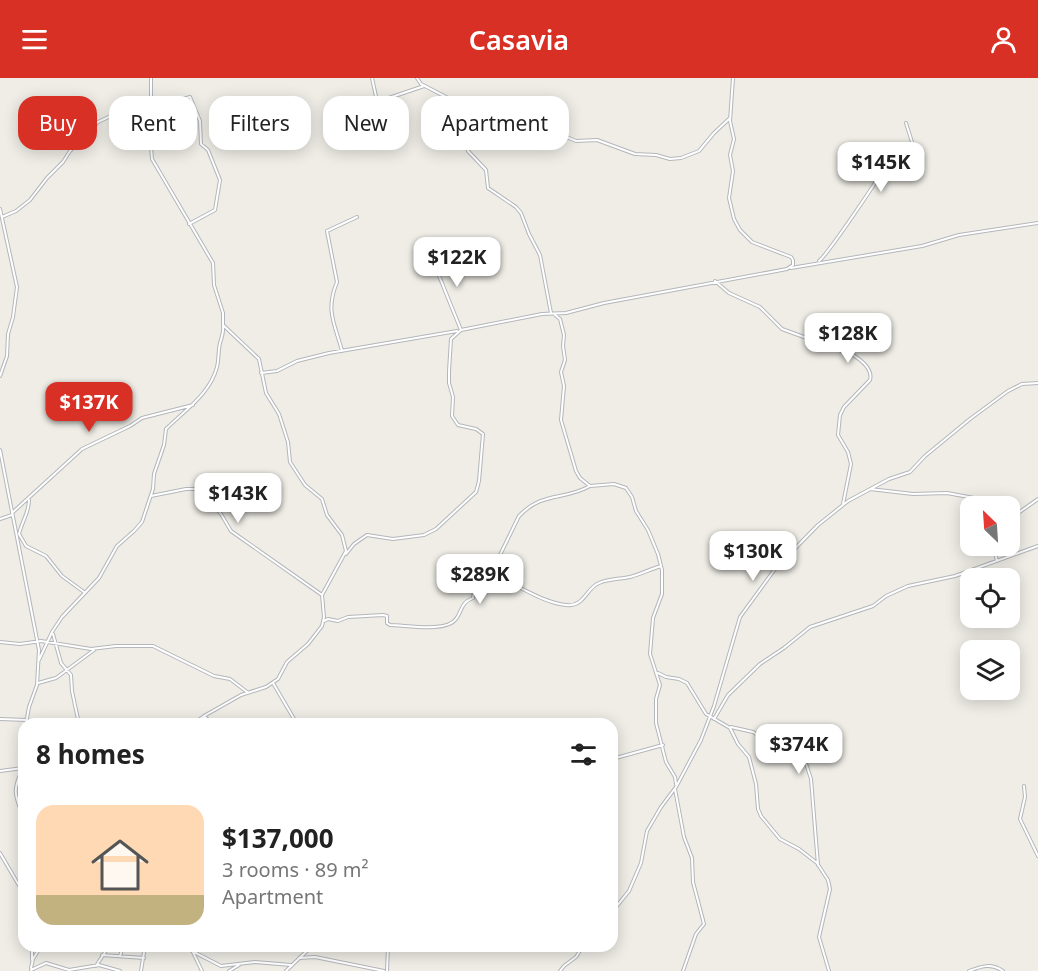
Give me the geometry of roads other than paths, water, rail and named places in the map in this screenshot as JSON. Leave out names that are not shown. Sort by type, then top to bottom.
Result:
[{"type":"street","points":[[151,78],[151,96]]},
{"type":"street","points":[[372,78],[375,102],[424,86]]},
{"type":"street","points":[[417,78],[424,86],[444,96]]},
{"type":"street","points":[[733,78],[730,118],[734,139],[730,154],[733,171],[729,198],[734,219],[740,230],[752,242],[791,257],[794,264],[788,268]]},
{"type":"street","points":[[189,224],[215,210],[220,180],[207,150],[201,144],[200,121],[197,114]]},
{"type":"street","points":[[2,217],[16,211],[30,200],[70,151],[100,120],[109,116]]},
{"type":"street","points":[[569,138],[576,141],[597,140],[635,154],[656,155],[670,159],[681,158],[699,151],[730,118]]},
{"type":"street","points":[[817,262],[831,248],[852,214],[884,171],[884,166],[912,153],[912,141],[906,123]]},
{"type":"street","points":[[39,660],[62,617],[100,577],[117,546],[139,526],[154,486],[156,465],[165,442],[166,429],[193,405],[208,386],[215,372],[220,343],[224,335],[222,313],[214,285],[214,265],[152,159],[151,150]]},
{"type":"street","points":[[468,150],[486,170],[488,188],[516,207],[523,215],[529,234],[540,255],[552,313],[560,319],[564,336],[565,360],[561,372],[564,386],[561,420],[576,471],[580,478],[590,486]]},
{"type":"street","points":[[0,208],[17,287],[8,334],[7,356],[0,376]]},
{"type":"street","points":[[342,351],[331,317],[337,282],[327,231],[357,218]]},
{"type":"street","points":[[261,373],[277,371],[297,362],[342,351],[552,313],[566,313],[604,303],[716,281],[817,262],[922,246],[959,236],[1038,223]]},
{"type":"street","points":[[431,255],[460,330]]},
{"type":"street","points":[[716,281],[729,293],[760,307],[782,329],[853,355],[863,362],[870,372],[870,380],[844,407],[840,415],[838,435],[848,452],[851,468],[843,505]]},
{"type":"street","points":[[223,325],[258,357],[266,393],[279,414],[286,436],[291,465],[305,485],[322,499],[327,515],[342,535],[346,554]]},
{"type":"street","points":[[324,621],[322,595],[330,578],[354,544],[368,535],[388,539],[430,533],[476,492],[483,434],[476,429],[458,425],[452,416],[453,397],[449,383],[451,339],[460,330]]},
{"type":"street","points":[[618,904],[629,891],[641,863],[648,831],[701,740],[735,629],[743,611],[781,563],[818,525],[843,505],[870,489],[910,472],[925,456],[1008,391],[1022,384],[1038,382]]},
{"type":"street","points":[[0,519],[12,514],[82,449],[142,418],[193,405]]},
{"type":"street","points":[[0,450],[39,660],[38,683],[28,718]]},
{"type":"street","points":[[202,718],[247,692],[273,684],[287,662],[308,644],[324,621],[328,619],[338,621],[348,617],[383,615],[387,616],[389,624],[447,626],[456,619],[463,604],[473,597],[475,583],[496,561],[519,516],[530,506],[548,498],[574,494],[590,486],[614,484],[626,488],[632,497],[636,511],[645,523],[661,566],[662,594],[653,618],[650,654],[661,687],[656,699],[656,718],[667,764],[676,779],[675,788],[684,837],[692,858],[693,882],[704,924],[696,934],[682,971]]},
{"type":"street","points":[[150,496],[186,489],[200,489],[221,514],[233,533],[322,595]]},
{"type":"street","points":[[870,489],[913,494],[965,496]]},
{"type":"street","points":[[18,539],[21,525],[28,512],[29,499]]},
{"type":"street","points":[[1020,512],[1038,499]]},
{"type":"street","points":[[19,534],[26,546],[46,556],[62,576],[84,592]]},
{"type":"street","points":[[714,718],[728,695],[760,664],[810,627],[873,606],[886,596],[908,586],[949,578],[1038,546]]},
{"type":"street","points":[[996,556],[997,561]]},
{"type":"street","points":[[484,574],[502,577],[521,589],[553,602],[569,605],[582,600],[597,584],[630,577],[661,566]]},
{"type":"street","points":[[52,632],[61,663],[72,678],[72,691],[78,718]]},
{"type":"street","points":[[0,642],[20,644],[37,641],[67,647],[95,649],[116,646],[153,646],[214,676],[230,679],[247,692]]},
{"type":"street","points":[[38,683],[56,678],[95,649]]},
{"type":"street","points":[[656,671],[662,676],[677,678],[687,683],[704,711],[728,726],[753,732],[761,737],[781,739],[802,751],[811,779],[818,865]]},
{"type":"street","points":[[273,684],[293,718]]},
{"type":"street","points":[[0,719],[18,721]]},
{"type":"street","points":[[728,726],[738,744],[749,757],[761,816],[780,839],[799,849],[818,865],[830,885],[819,937],[829,971]]},
{"type":"street","points":[[618,757],[663,745]]},
{"type":"street","points":[[0,771],[18,768]]},
{"type":"street","points":[[18,781],[15,788],[18,801]]},
{"type":"street","points":[[1024,786],[1025,797],[1020,819],[1038,856]]},
{"type":"street","points":[[0,854],[18,884]]},
{"type":"street","points":[[31,970],[32,952]]},
{"type":"street","points":[[32,963],[38,952]]},
{"type":"street","points":[[100,971],[98,965],[104,952]]},
{"type":"street","points":[[120,956],[121,952]]},
{"type":"street","points":[[141,971],[144,952]]},
{"type":"street","points":[[192,952],[201,971]]},
{"type":"street","points":[[194,952],[219,966],[260,962],[291,965]]},
{"type":"street","points":[[286,971],[306,952]]},
{"type":"street","points":[[299,958],[315,957],[386,971],[389,952]]},
{"type":"street","points":[[560,971],[579,952]]},
{"type":"street","points":[[102,955],[144,958]]},
{"type":"street","points":[[31,970],[46,963],[69,970],[98,965],[120,971]]},
{"type":"street","points":[[229,971],[243,964]]},
{"type":"street","points":[[969,971],[988,966],[1003,971]]}]
